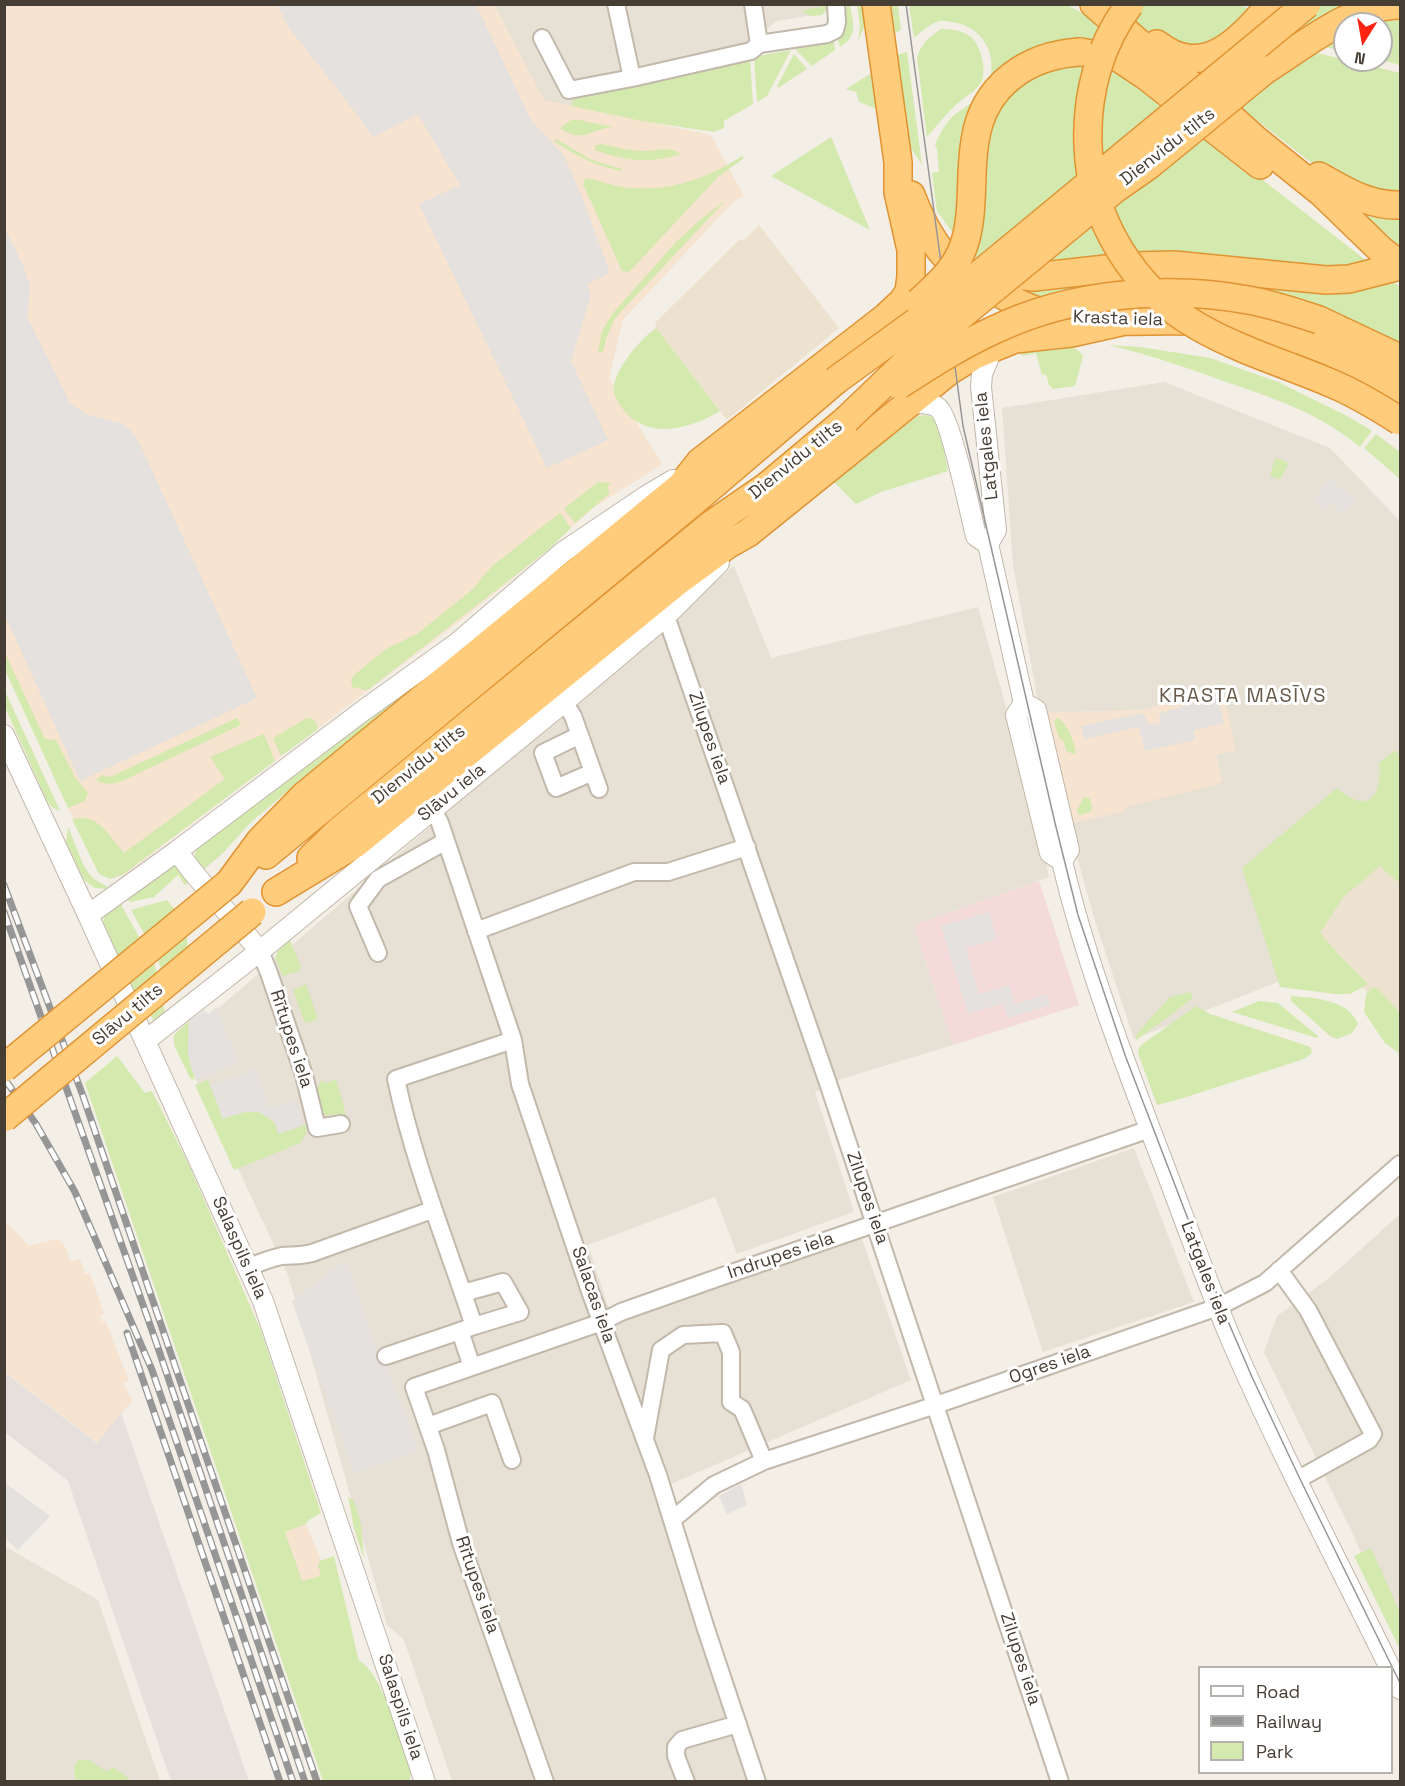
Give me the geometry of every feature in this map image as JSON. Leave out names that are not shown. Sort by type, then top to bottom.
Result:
[{"type":"highway","points":[[229,884],[260,841],[305,795],[681,486],[700,462],[886,317],[902,302],[909,292],[912,276],[911,250],[898,192],[898,162],[876,4]]},
{"type":"highway","points":[[1130,4],[1100,60],[1094,83],[1087,132],[1089,165],[1095,192],[1102,215],[1119,249],[1155,294],[1198,327],[1357,395],[1401,421]]},
{"type":"highway","points":[[1097,7],[1139,30],[1168,53],[1193,60],[1222,52],[1237,41],[1271,4]]},
{"type":"highway","name":"Dienvidu tilts","points":[[229,884],[295,832],[693,502],[835,381],[964,287],[1307,4]]},
{"type":"highway","name":"Dienvidu tilts","points":[[252,912],[339,831],[712,524],[767,486],[846,420],[919,350],[1115,189],[1148,166],[1265,70],[1338,4]]},
{"type":"highway","points":[[1265,70],[1349,17],[1372,9],[1401,5]]},
{"type":"highway","points":[[1097,7],[1170,70],[1206,95],[1256,140],[1322,193],[1394,260]]},
{"type":"highway","points":[[835,381],[949,273],[958,259],[968,227],[975,139],[983,113],[991,98],[1015,72],[1034,62],[1060,53],[1080,52],[1119,58],[1313,206],[1394,260]]},
{"type":"highway","points":[[1256,140],[1348,193],[1370,202],[1401,206]]},
{"type":"highway","points":[[898,162],[916,182],[944,233],[957,248],[976,262],[998,271],[1034,277],[1133,266],[1174,265],[1326,280],[1350,279],[1394,260]]},
{"type":"highway","name":"Krasta iela","points":[[898,162],[919,216],[938,246],[952,262],[995,293],[1030,309],[1053,316],[1086,320],[1211,322],[1269,331],[1329,351],[1354,362],[1401,389]]},
{"type":"highway","points":[[846,420],[931,364],[996,329],[1046,311],[1097,298],[1149,293],[1203,294],[1270,304],[1318,320],[1401,361]]},
{"type":"highway","points":[[276,892],[355,844],[678,581],[727,545],[748,533],[949,371],[993,347],[1015,339],[1071,333],[1125,321]]},
{"type":"highway","points":[[838,353],[855,350],[874,357],[888,368],[895,382],[896,405],[886,419],[869,435]]},
{"type":"highway","name":"Slāvu tilts","points":[[4,1068],[229,884]]},
{"type":"highway","name":"Slāvu tilts","points":[[4,1118],[252,912]]},
{"type":"street","points":[[616,4],[632,78]]},
{"type":"street","points":[[753,4],[759,44]]},
{"type":"street","points":[[542,38],[569,90],[751,51],[759,44],[827,34],[835,30],[836,4]]},
{"type":"street","name":"Latgales iela","points":[[993,347],[982,374],[981,387],[996,530],[988,544],[1024,703],[1016,715],[1018,725],[1050,853],[1062,861],[1076,916],[1121,1053],[1218,1307],[1260,1404],[1390,1666]]},
{"type":"street","name":"Latgales iela","points":[[910,403],[931,404],[943,412],[950,430],[976,536],[988,544]]},
{"type":"street","points":[[88,915],[456,644],[563,552],[700,462]]},
{"type":"street","name":"Slāvu iela","points":[[145,1041],[260,951],[564,702],[666,616],[748,533]]},
{"type":"street","name":"Zilupes iela","points":[[666,616],[875,1223],[1060,1782]]},
{"type":"street","points":[[564,702],[573,716],[598,789]]},
{"type":"street","name":"Salaspils iela","points":[[4,735],[249,1267],[281,1350],[425,1782]]},
{"type":"street","points":[[580,735],[543,753],[556,788],[593,772]]},
{"type":"street","name":"Salacas iela","points":[[433,809],[446,841],[513,1040],[520,1084],[645,1440],[757,1782]]},
{"type":"street","points":[[378,953],[358,906],[378,879],[446,841]]},
{"type":"street","points":[[476,931],[634,872],[668,872],[747,847]]},
{"type":"street","points":[[177,851],[260,951]]},
{"type":"street","name":"Rītupes iela","points":[[260,951],[304,1075],[317,1128],[341,1125]]},
{"type":"street","points":[[472,1367],[463,1293],[432,1210],[405,1123],[396,1079],[513,1040]]},
{"type":"street","name":"Indrupes iela","points":[[414,1387],[602,1322],[621,1312],[1150,1129]]},
{"type":"street","name":"Ogres iela","points":[[672,1520],[714,1485],[764,1461],[936,1405],[1218,1307],[1265,1283],[1401,1164]]},
{"type":"street","points":[[249,1267],[273,1258],[306,1255],[432,1210]]},
{"type":"street","points":[[1280,1270],[1308,1310],[1374,1434],[1372,1438],[1297,1480]]},
{"type":"street","points":[[386,1356],[520,1312],[503,1282],[463,1293]]},
{"type":"street","points":[[645,1440],[661,1350],[683,1335],[723,1333],[731,1352],[732,1402],[742,1409],[764,1461]]},
{"type":"street","name":"Rītupes iela","points":[[414,1387],[428,1426],[461,1543],[545,1782]]},
{"type":"street","points":[[428,1426],[492,1403],[512,1460]]},
{"type":"street","name":"Latgales iela","points":[[1393,1673],[1401,1689]]},
{"type":"street","points":[[686,1782],[676,1756],[676,1747],[682,1740],[738,1724]]},
{"type":"shaded area","points":[[4,5],[494,5],[544,100],[711,135],[744,196],[733,202],[623,320],[609,378],[662,464],[593,508],[537,559],[464,618],[125,874],[115,877],[96,868],[5,668]]},
{"type":"shaded area","points":[[277,5],[476,5],[531,120],[564,156],[610,273],[587,284],[591,295],[571,361],[608,440],[547,468],[419,204],[460,185],[418,114],[373,137],[289,28]]},
{"type":"shaded area","points":[[494,5],[835,5],[831,12],[777,21],[744,47],[618,115],[544,101]]},
{"type":"shaded area","points":[[759,225],[839,328],[727,420],[656,328],[655,323],[739,240],[744,240]]},
{"type":"shaded area","points":[[4,226],[24,268],[30,287],[27,317],[70,403],[86,414],[124,424],[136,436],[257,698],[80,781],[5,615]]},
{"type":"shaded area","points":[[1164,382],[1330,448],[1400,521],[1400,784],[1280,981],[1134,1039],[1095,921],[1068,824],[1125,811],[1125,807],[1222,781],[1216,755],[1235,750],[1216,688],[1144,710],[1040,713],[1013,565],[1002,408]]},
{"type":"shaded area","points":[[1330,479],[1356,500],[1343,516],[1333,503],[1324,511],[1314,499]]},
{"type":"shaded area","points":[[734,566],[771,658],[978,607],[1032,800],[1049,877],[914,925],[953,1045],[841,1079],[815,1092],[854,1212],[737,1254],[715,1197],[588,1245],[614,1325],[861,1236],[911,1380],[657,1490],[751,1781],[452,1781],[404,1640],[387,1625],[288,1275],[182,1049],[193,1030]]},
{"type":"shaded area","points":[[1216,688],[1223,692],[1236,750],[1216,755],[1222,781],[1216,785],[1125,807],[1126,811],[1068,824],[1040,713],[1144,710]]},
{"type":"shaded area","points":[[1217,695],[1224,723],[1194,730],[1195,740],[1145,751],[1139,727],[1084,739],[1081,726],[1143,713],[1148,723],[1154,725],[1160,723],[1159,714]]},
{"type":"shaded area","points":[[1400,784],[1400,1031],[1346,968],[1280,981],[1360,822]]},
{"type":"shaded area","points":[[1039,881],[1079,1005],[953,1045],[914,925]]},
{"type":"shaded area","points":[[989,912],[997,939],[966,948],[979,994],[1009,985],[1015,1004],[1047,994],[1051,1005],[1008,1018],[1003,1003],[968,1014],[941,926]]},
{"type":"shaded area","points":[[217,1007],[239,1064],[197,1079],[191,1067],[188,1052],[189,1021],[204,1010],[208,1014]]},
{"type":"shaded area","points":[[256,1069],[268,1106],[296,1099],[303,1125],[278,1134],[276,1123],[259,1112],[245,1111],[223,1119],[210,1085]]},
{"type":"shaded area","points":[[1134,1148],[1194,1302],[1043,1352],[993,1197]]},
{"type":"shaded area","points":[[1400,1214],[1400,1638],[1350,1528],[1264,1352],[1277,1316],[1328,1279]]},
{"type":"shaded area","points":[[4,1220],[29,1246],[57,1239],[63,1242],[71,1262],[80,1259],[85,1274],[90,1273],[104,1314],[100,1315],[102,1322],[106,1321],[129,1381],[123,1383],[132,1401],[98,1443],[5,1372]]},
{"type":"shaded area","points":[[346,1260],[379,1359],[388,1368],[419,1451],[354,1474],[292,1301]]},
{"type":"shaded area","points":[[4,1372],[97,1443],[121,1413],[249,1781],[171,1781],[68,1481],[5,1432]]},
{"type":"shaded area","points":[[5,1483],[50,1516],[18,1550],[5,1538]]},
{"type":"shaded area","points":[[741,1484],[747,1505],[727,1514],[719,1496]]},
{"type":"shaded area","points":[[306,1524],[329,1580],[302,1589],[285,1532]]},
{"type":"shaded area","points":[[4,1546],[98,1600],[160,1781],[5,1781]]},
{"type":"green space","points":[[1233,4],[1253,9],[1217,47],[1163,43],[1115,5]]},
{"type":"green space","points":[[822,5],[829,5],[822,15],[811,16],[803,12],[803,10],[822,7]]},
{"type":"green space","points":[[847,5],[850,5],[853,29],[850,38],[840,47],[838,40],[845,28]]},
{"type":"green space","points":[[857,5],[864,5],[866,23],[858,41],[860,26]]},
{"type":"green space","points":[[891,5],[898,5],[901,30],[895,33]]},
{"type":"green space","points":[[909,5],[1067,5],[1088,16],[1160,73],[1116,70],[1159,99],[1400,287],[1400,350],[1255,319],[1066,310],[988,277],[1042,270],[987,262],[975,257],[963,247],[937,211],[932,173],[939,172],[935,145],[944,127],[952,117],[981,94],[989,82],[990,55],[987,46],[976,32],[960,24],[939,21],[914,38]]},
{"type":"green space","points":[[1280,5],[1400,5],[1400,65],[1393,63],[1393,12],[1333,12],[1333,49],[1314,44],[1272,12]]},
{"type":"green space","points":[[1268,22],[1300,49],[1333,57],[1333,72],[1400,73],[1400,198],[1389,197],[1317,167],[1245,111],[1220,95],[1189,65]]},
{"type":"green space","points":[[941,29],[958,31],[973,39],[982,57],[983,77],[977,88],[954,107],[927,137],[917,57],[926,41]]},
{"type":"green space","points":[[834,41],[835,50],[812,66],[796,50],[796,49]]},
{"type":"green space","points":[[791,50],[767,96],[757,102],[754,57]]},
{"type":"green space","points":[[907,52],[922,165],[911,148],[896,55]]},
{"type":"green space","points":[[794,54],[807,69],[778,88],[777,86]]},
{"type":"green space","points":[[750,58],[753,104],[724,121],[724,128],[714,132],[642,121],[571,106],[575,95]]},
{"type":"green space","points":[[876,70],[877,109],[859,102],[856,92],[846,89]]},
{"type":"green space","points":[[571,120],[613,127],[575,135],[560,128]]},
{"type":"green space","points":[[831,137],[870,230],[771,176]]},
{"type":"green space","points":[[556,139],[592,160],[622,169],[621,171],[612,169],[586,160],[554,141]]},
{"type":"green space","points":[[602,144],[637,151],[666,149],[681,154],[649,160],[627,159],[595,150],[595,145]]},
{"type":"green space","points":[[742,156],[744,158],[718,177],[629,272],[622,271],[584,186],[586,178],[622,187],[670,186],[700,178]]},
{"type":"green space","points":[[726,200],[615,318],[603,352],[598,352],[602,331],[613,313],[677,241]]},
{"type":"green space","points":[[1350,203],[1400,213],[1400,246]]},
{"type":"green space","points":[[656,328],[720,411],[685,426],[660,429],[636,421],[624,411],[614,393],[617,376],[635,348]]},
{"type":"green space","points":[[1108,345],[1140,347],[1210,358],[1278,382],[1345,415],[1371,432],[1360,447],[1331,426],[1283,403],[1171,363]]},
{"type":"green space","points":[[1069,347],[1078,350],[1083,356],[1075,386],[1053,389],[1049,385],[1046,374],[1042,375],[1036,353],[1023,356],[1019,353],[1010,355],[1014,351],[1054,350]]},
{"type":"green space","points":[[926,415],[934,418],[938,423],[948,471],[881,492],[856,504],[833,481],[918,416]]},
{"type":"green space","points":[[1376,434],[1400,452],[1400,479],[1364,448]]},
{"type":"green space","points":[[1275,458],[1288,464],[1281,479],[1270,476]]},
{"type":"green space","points":[[598,482],[611,483],[608,486],[609,494],[575,523],[564,509]]},
{"type":"green space","points":[[560,513],[571,528],[549,549],[369,689],[363,690],[357,687],[353,689],[351,680],[354,675],[386,649],[417,634],[473,589],[492,566]]},
{"type":"green space","points":[[522,600],[322,762],[250,823],[224,852],[202,871],[195,859],[198,846]]},
{"type":"green space","points":[[4,651],[45,739],[56,740],[76,779],[88,793],[85,801],[68,808],[5,670]]},
{"type":"green space","points":[[4,691],[60,811],[53,808],[47,801],[5,707]]},
{"type":"green space","points":[[237,718],[241,725],[120,782],[108,784],[96,780],[102,775],[110,777]]},
{"type":"green space","points":[[307,718],[312,718],[318,729],[281,756],[273,738]]},
{"type":"green space","points":[[1057,718],[1068,729],[1076,755],[1066,751],[1064,741],[1059,738],[1054,722]]},
{"type":"green space","points":[[264,734],[275,761],[122,875],[110,879],[99,874],[72,819],[89,819],[96,823],[108,833],[124,853],[225,779],[210,757]]},
{"type":"green space","points":[[1395,750],[1400,756],[1400,882],[1380,866],[1343,897],[1320,933],[1368,984],[1350,994],[1280,987],[1242,868],[1337,788],[1359,801],[1371,798],[1378,788],[1379,763]]},
{"type":"green space","points":[[1083,798],[1090,799],[1092,808],[1090,812],[1079,815],[1077,811]]},
{"type":"green space","points":[[68,827],[86,870],[109,889],[95,888],[84,880],[66,842]]},
{"type":"green space","points":[[175,863],[190,881],[185,885],[178,875],[154,897],[130,902],[126,899]]},
{"type":"green space","points":[[167,900],[183,924],[187,945],[182,958],[164,977],[156,955],[131,910]]},
{"type":"green space","points":[[120,903],[155,965],[166,1018],[156,1024],[131,985],[103,922],[105,915]]},
{"type":"green space","points":[[290,940],[301,967],[299,971],[283,976],[275,958],[278,951]]},
{"type":"green space","points":[[306,984],[317,1017],[316,1020],[305,1023],[293,990]]},
{"type":"green space","points":[[1372,988],[1377,988],[1400,1013],[1400,1054],[1385,1043],[1364,1012],[1366,994]]},
{"type":"green space","points":[[1190,992],[1193,998],[1135,1041],[1138,1032],[1170,997]]},
{"type":"green space","points":[[1291,996],[1329,1001],[1347,1009],[1358,1024],[1352,1033],[1337,1039],[1330,1036],[1291,1001]]},
{"type":"green space","points":[[1259,1001],[1278,1003],[1318,1036],[1317,1038],[1232,1012]]},
{"type":"green space","points":[[1196,1006],[1210,1014],[1308,1046],[1312,1053],[1304,1059],[1157,1105],[1138,1053],[1140,1046]]},
{"type":"green space","points":[[189,1021],[188,1052],[195,1080],[190,1078],[174,1045],[174,1035]]},
{"type":"green space","points":[[117,1056],[145,1093],[152,1091],[188,1163],[261,1331],[321,1513],[306,1524],[285,1532],[302,1581],[321,1576],[318,1565],[320,1561],[334,1556],[359,1661],[376,1679],[383,1694],[411,1770],[410,1781],[323,1781],[85,1083]]},
{"type":"green space","points":[[336,1079],[346,1115],[339,1116],[337,1122],[333,1114],[327,1116],[321,1112],[316,1095],[317,1087],[323,1080],[325,1084]]},
{"type":"green space","points":[[208,1080],[223,1119],[256,1112],[270,1118],[279,1134],[308,1124],[300,1143],[234,1170],[195,1085]]},
{"type":"green space","points":[[348,1497],[354,1501],[361,1524],[364,1559],[354,1528]]},
{"type":"green space","points":[[1371,1548],[1400,1613],[1400,1649],[1354,1556]]},
{"type":"green space","points":[[79,1760],[89,1760],[107,1772],[113,1767],[132,1781],[75,1781],[74,1766]]},
{"type":"tram line","points":[[906,4],[963,426],[1078,915],[1125,1055],[1221,1305],[1300,1479],[1392,1666]]},
{"type":"tram line","points":[[1393,1669],[1400,1683]]},
{"type":"railway","points":[[4,885],[83,1096],[317,1782]]},
{"type":"railway","points":[[4,912],[154,1336],[305,1782]]},
{"type":"railway","points":[[4,1078],[36,1124],[75,1192],[152,1370],[293,1782]]},
{"type":"railway","points":[[127,1333],[280,1782]]},
{"type":"district","name":"KRASTA MASĪVS","points":[[1243,697]]}]
